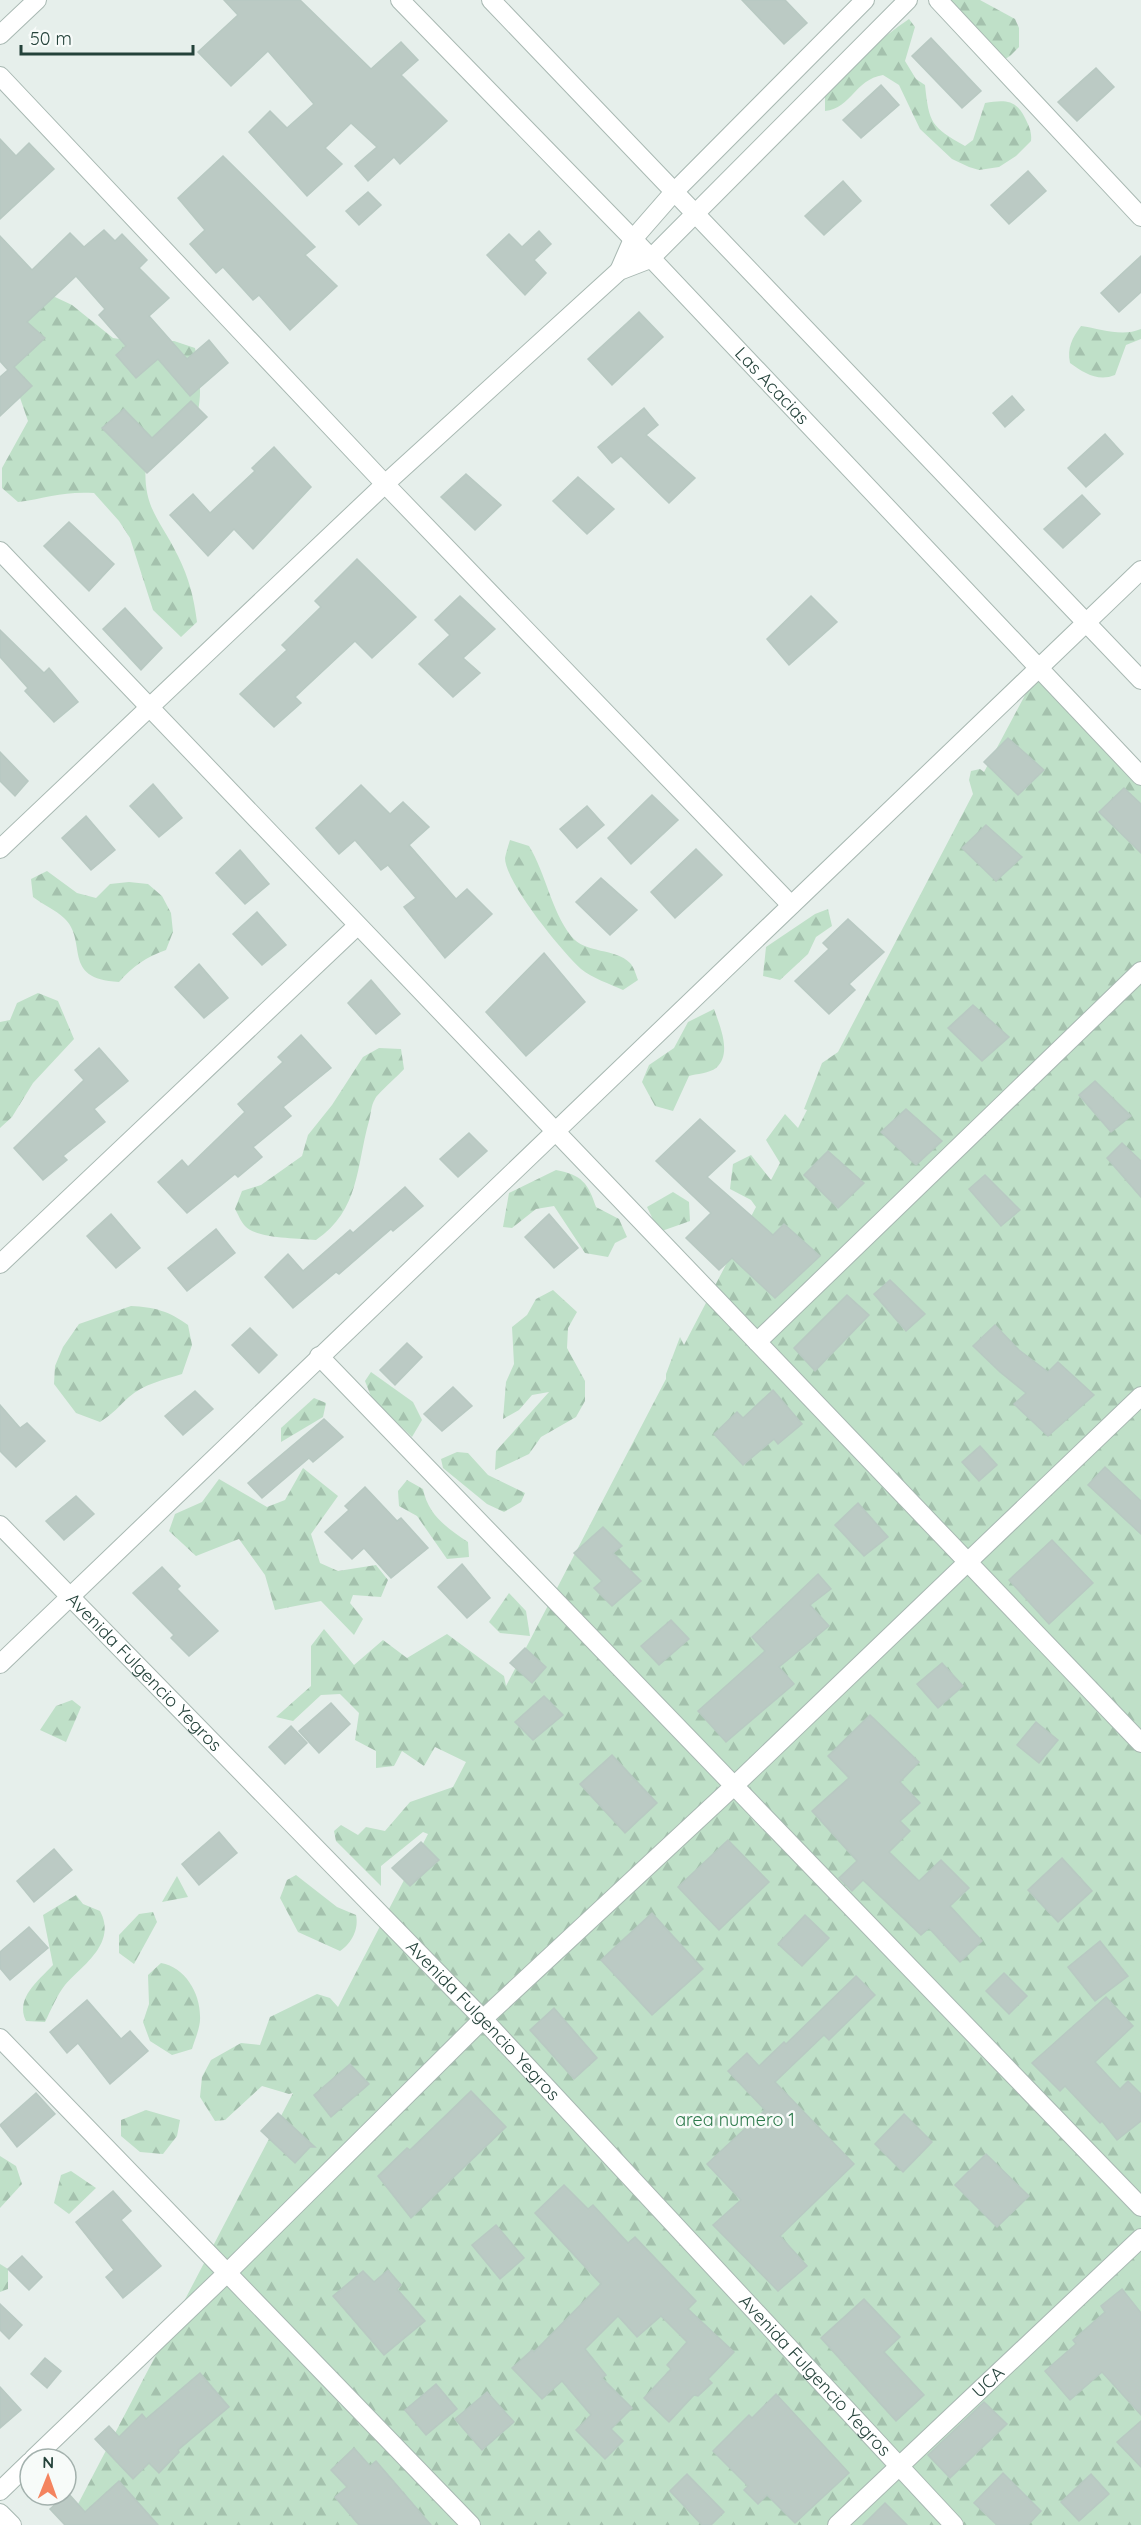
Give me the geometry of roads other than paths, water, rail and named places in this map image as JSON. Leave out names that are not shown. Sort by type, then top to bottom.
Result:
[{"type":"street","points":[[0,35],[37,0]]},
{"type":"street","name":"Las Acacias","points":[[400,0],[633,239],[1141,776]]},
{"type":"street","points":[[491,0],[1141,680]]},
{"type":"street","points":[[619,271],[633,239],[674,192],[865,0]]},
{"type":"street","points":[[0,849],[386,484],[619,271],[650,259],[697,215],[908,0]]},
{"type":"street","points":[[938,0],[1141,217]]},
{"type":"street","points":[[0,76],[386,484],[791,905]]},
{"type":"street","points":[[0,551],[1141,1743]]},
{"type":"street","points":[[0,1664],[1141,570]]},
{"type":"street","points":[[0,1264],[357,926]]},
{"type":"street","points":[[757,1342],[1141,971]]},
{"type":"street","points":[[319,1356],[1141,2207]]},
{"type":"street","points":[[47,2447],[227,2273],[483,2019],[734,1786],[1141,1396]]},
{"type":"street","name":"Avenida Fulgencio Yegros","points":[[0,1526],[483,2019],[954,2525]]},
{"type":"street","points":[[0,2038],[471,2525]]},
{"type":"street","name":"UCA","points":[[837,2525],[1141,2238]]},
{"type":"street","points":[[0,2491],[18,2474]]},
{"type":"street","points":[[0,2513],[12,2525]]},
{"type":"park label","name":"area numero 1","points":[[735,2120]]}]
